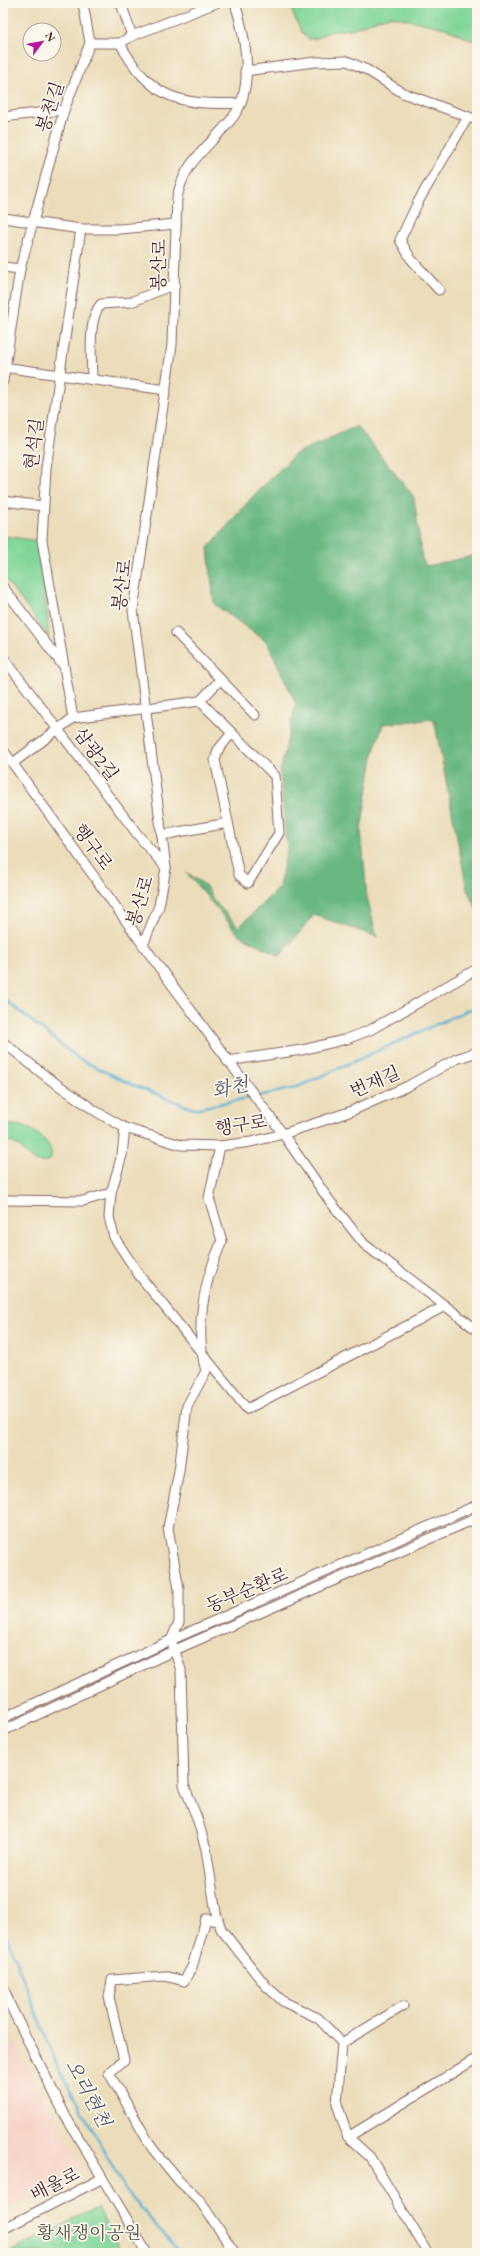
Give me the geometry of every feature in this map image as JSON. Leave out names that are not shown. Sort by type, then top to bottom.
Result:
[{"type":"street","points":[[83,3],[90,43],[120,43],[132,36],[216,3]]},
{"type":"street","points":[[121,3],[132,36]]},
{"type":"street","name":"봉산로","points":[[143,945],[159,906],[166,868],[133,610],[172,346],[177,198],[180,182],[186,168],[229,122],[241,103],[245,86],[245,71],[243,43],[235,3]]},
{"type":"street","name":"봉천길","points":[[3,381],[20,270],[64,110],[90,43]]},
{"type":"street","points":[[120,43],[128,59],[144,78],[159,90],[174,98],[189,103],[241,103]]},
{"type":"street","points":[[245,71],[315,62],[347,61],[367,70],[403,93],[473,119],[418,202],[400,240],[411,259],[439,290]]},
{"type":"street","points":[[3,116],[64,110]]},
{"type":"street","name":"봉산로","points":[[3,218],[33,221],[81,229],[120,229],[176,224]]},
{"type":"street","name":"현석길","points":[[73,718],[62,664],[42,540],[46,468],[81,229]]},
{"type":"street","points":[[3,267],[20,270]]},
{"type":"street","points":[[92,380],[93,320],[96,310],[102,304],[131,302],[175,284]]},
{"type":"street","points":[[3,314],[13,315]]},
{"type":"street","points":[[4,367],[166,390]]},
{"type":"street","points":[[3,501],[43,506]]},
{"type":"street","name":"현석길","points":[[3,587],[62,664]]},
{"type":"street","points":[[176,633],[255,715]]},
{"type":"street","name":"삼광2길","points":[[3,657],[138,835],[166,868]]},
{"type":"street","points":[[13,763],[73,718],[145,707],[200,701],[220,680]]},
{"type":"street","points":[[200,701],[232,733],[275,776],[279,833],[248,883],[240,875],[214,760],[218,750],[232,733]]},
{"type":"street","name":"행구로","points":[[3,750],[227,1061],[283,1134],[329,1200],[364,1244],[477,1330]]},
{"type":"street","points":[[162,835],[228,823]]},
{"type":"street","points":[[227,1061],[302,1050],[347,1039],[370,1030],[477,969]]},
{"type":"street","name":"행구로","points":[[3,1042],[48,1078],[91,1108],[125,1128],[181,1145],[220,1146],[251,1142],[283,1134]]},
{"type":"street","name":"번재길","points":[[283,1134],[349,1112],[408,1086],[456,1059],[477,1052]]},
{"type":"street","points":[[125,1128],[122,1155],[111,1193],[109,1217],[114,1237],[139,1276],[248,1409],[445,1306]]},
{"type":"street","points":[[220,1146],[209,1198],[222,1241],[212,1262],[205,1294],[202,1354],[206,1371],[187,1406],[179,1471],[168,1528],[179,1589],[180,1622],[171,1640],[181,1670],[184,1785],[197,1818],[206,1849],[218,1921],[221,1929],[266,1986],[284,2002],[318,2018],[342,2043],[338,2104],[348,2137],[370,2157],[428,2253]]},
{"type":"street","points":[[3,1200],[83,1201],[111,1193]]},
{"type":"street","name":"동부순환로","points":[[3,1718],[171,1640],[477,1506]]},
{"type":"street","name":"동부순환로","points":[[3,1731],[175,1650],[477,1518]]},
{"type":"street","points":[[218,1921],[206,1919],[192,1968],[184,1981],[165,1976],[112,1980],[109,1997],[124,2060],[109,2073],[152,2148],[179,2181],[200,2200],[235,2253]]},
{"type":"street","points":[[3,1986],[10,2005],[66,2117],[101,2179],[146,2253]]},
{"type":"street","points":[[342,2043],[403,2006]]},
{"type":"street","points":[[348,2137],[477,2058]]},
{"type":"street","name":"배울로","points":[[3,2229],[101,2179]]},
{"type":"shaded area","points":[[3,2022],[83,2167],[3,2210]]},
{"type":"green space","points":[[288,3],[477,3],[477,40],[471,40],[445,28],[391,16],[378,19],[355,28],[329,32],[315,39],[308,39],[302,33]]},
{"type":"green space","points":[[357,426],[414,497],[422,559],[427,566],[477,555],[477,910],[467,889],[434,719],[383,724],[374,751],[361,830],[367,897],[377,937],[314,915],[280,956],[239,935],[186,872],[205,885],[214,901],[239,927],[279,887],[287,849],[280,772],[296,704],[267,642],[214,604],[208,548],[253,496],[295,454]]},
{"type":"green space","points":[[3,536],[41,541],[49,637],[3,576]]},
{"type":"green space","points":[[10,1125],[24,1127],[38,1134],[49,1145],[51,1159],[44,1162],[37,1162],[17,1145],[3,1141],[3,1127]]},
{"type":"green space","name":"황새쟁이공원","points":[[98,2207],[122,2253],[8,2253]]},
{"type":"waterway","name":"화천","points":[[3,998],[79,1059],[131,1084],[194,1109],[253,1097]]},
{"type":"waterway","name":"화천","points":[[258,1096],[295,1088],[477,1006]]},
{"type":"waterway","name":"오리현천","points":[[3,1928],[57,2065],[126,2191],[180,2253]]}]
